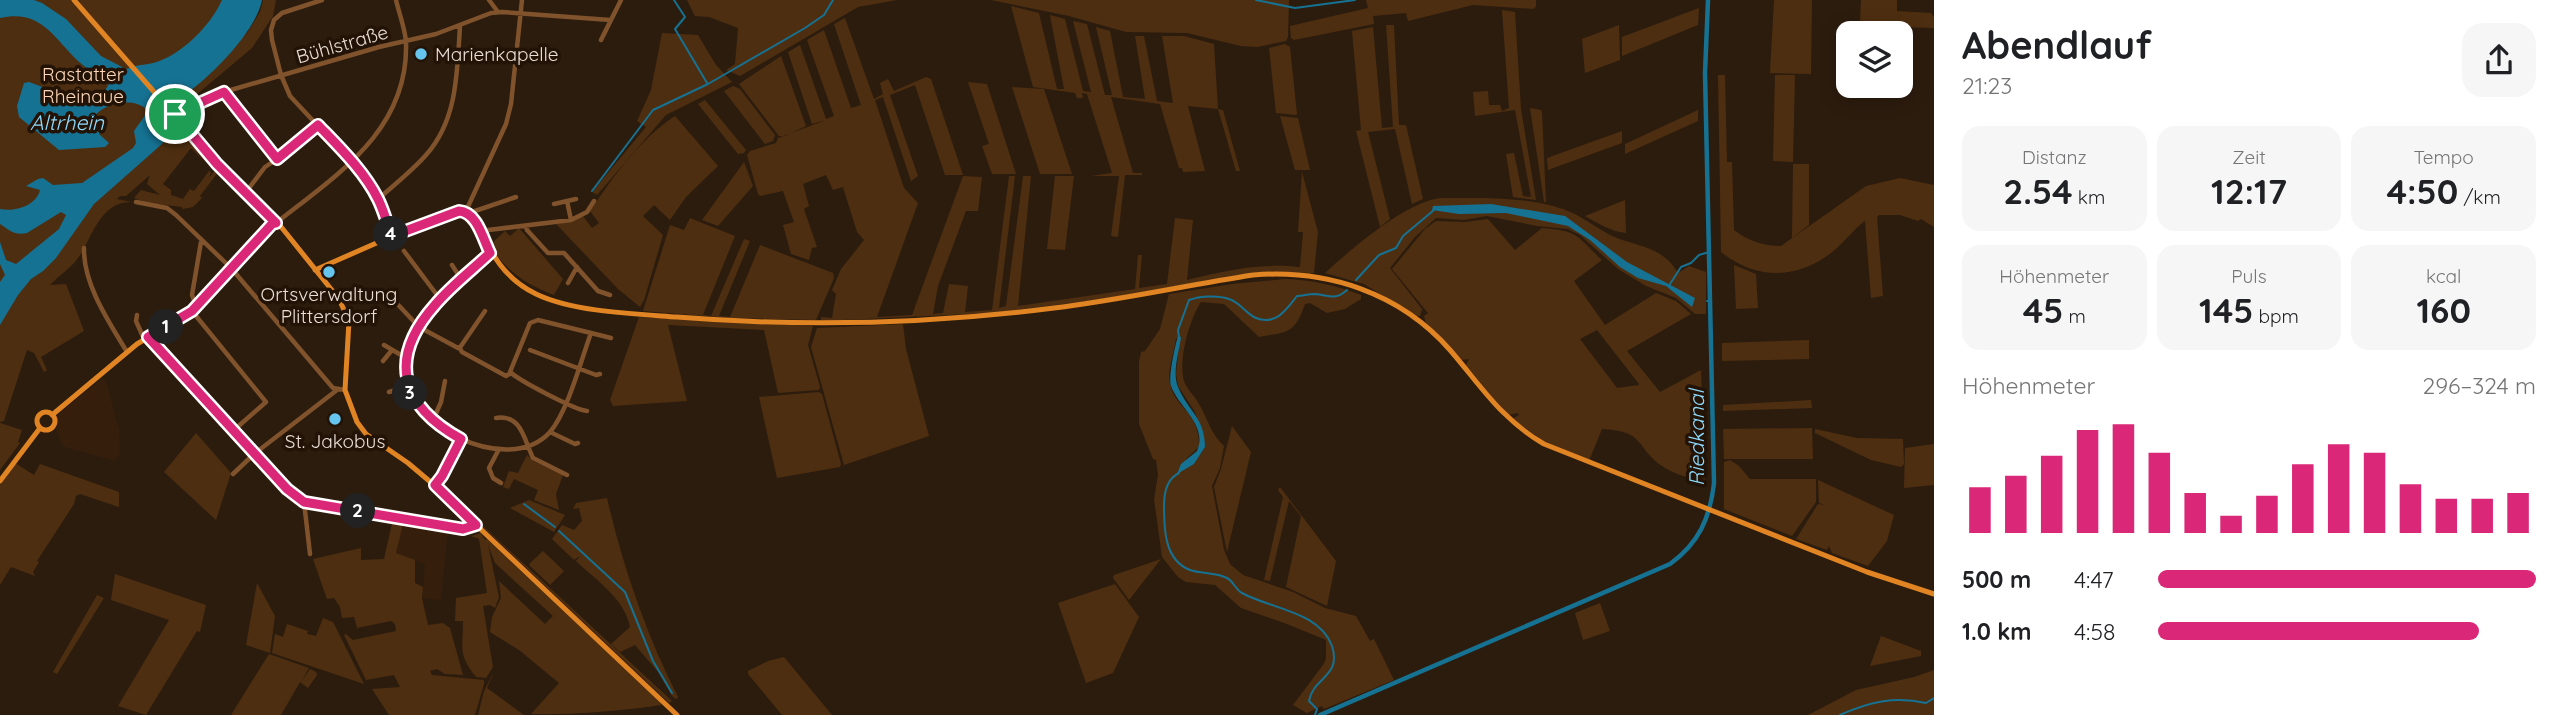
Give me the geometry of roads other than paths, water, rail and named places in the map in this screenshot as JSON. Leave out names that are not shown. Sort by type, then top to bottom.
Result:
[{"type":"main road","points":[[74,0],[217,164],[276,223],[339,299],[349,321],[345,390],[354,416],[366,434],[435,485],[677,715]]},
{"type":"main road","points":[[315,270],[453,212],[467,212],[490,253],[531,291],[567,304],[647,315],[804,323],[942,318],[1056,308],[1253,275],[1276,273],[1326,278],[1367,290],[1419,321],[1448,348],[1503,414],[1544,444],[1705,509],[1900,584],[1934,594]]},
{"type":"main road","points":[[40,428],[37,420],[40,414],[54,413],[127,352],[194,309],[272,224],[276,223]]},
{"type":"main road","points":[[40,428],[51,428],[54,413]]},
{"type":"main road","points":[[0,481],[40,428]]},
{"type":"street","points":[[322,0],[282,13],[274,20],[272,40],[281,75],[290,96],[352,161],[378,199],[392,236]]},
{"type":"street","points":[[276,223],[352,161],[381,130],[393,109],[402,80],[406,41],[396,0]]},
{"type":"street","points":[[489,0],[498,12]]},
{"type":"street","points":[[467,212],[506,124],[511,104],[522,0]]},
{"type":"street","points":[[601,40],[621,0]]},
{"type":"street","name":"Bühlstraße","points":[[175,114],[224,92],[436,34],[498,12],[610,20]]},
{"type":"street","points":[[378,199],[425,156],[443,130],[456,89],[460,26]]},
{"type":"street","points":[[224,92],[277,159]]},
{"type":"street","points":[[246,192],[265,167],[318,125]]},
{"type":"street","points":[[467,212],[516,197]]},
{"type":"street","points":[[554,204],[576,199]]},
{"type":"street","points":[[567,201],[571,220]]},
{"type":"street","points":[[480,231],[571,220],[587,212],[594,201]]},
{"type":"street","points":[[136,202],[170,210],[231,268],[337,390]]},
{"type":"street","points":[[526,226],[548,253],[564,253],[598,291],[610,295]]},
{"type":"street","points":[[201,241],[192,295],[194,309],[266,402],[234,430]]},
{"type":"street","points":[[83,247],[86,266],[103,311],[127,352]]},
{"type":"street","points":[[404,251],[440,299]]},
{"type":"street","points":[[490,253],[440,299],[419,327],[406,358],[407,386],[415,402],[433,420],[461,439],[478,446],[499,449],[521,449],[528,446],[550,432],[565,402],[591,333]]},
{"type":"street","points":[[452,265],[461,279]]},
{"type":"street","points":[[568,283],[576,267]]},
{"type":"street","points":[[389,295],[419,327],[459,347],[462,352],[506,376],[511,373]]},
{"type":"street","points":[[459,347],[485,311]]},
{"type":"street","points":[[137,315],[136,321],[146,338],[291,493],[304,502],[463,529],[476,525]]},
{"type":"street","points":[[511,373],[510,369],[532,321],[538,320],[611,338]]},
{"type":"street","points":[[384,345],[406,358]]},
{"type":"street","points":[[530,350],[578,369],[600,374]]},
{"type":"street","points":[[383,361],[391,351]]},
{"type":"street","points":[[511,373],[587,411]]},
{"type":"street","points":[[433,420],[441,402],[445,381]]},
{"type":"street","points":[[389,392],[407,386]]},
{"type":"street","points":[[233,474],[254,454],[337,390],[345,390]]},
{"type":"street","points":[[496,418],[513,420],[523,431],[533,458],[567,475]]},
{"type":"street","points":[[550,432],[578,443]]},
{"type":"street","points":[[435,485],[461,439]]},
{"type":"street","points":[[499,449],[489,468],[493,478],[501,483]]},
{"type":"street","points":[[304,502],[310,554]]},
{"type":"water","name":"Altrhein","points":[[0,0],[34,0],[42,3],[66,19],[101,56],[126,69],[164,59],[184,47],[203,29],[222,0],[262,0],[251,26],[217,67],[192,89],[162,108],[168,133],[162,144],[94,204],[56,258],[31,279],[18,295],[0,325],[0,282],[5,275],[0,264],[0,242],[6,260],[16,264],[59,229],[66,215],[61,212],[27,233],[19,234],[0,224],[0,209],[18,209],[30,204],[40,190],[26,186],[38,179],[43,178],[53,185],[82,183],[133,148],[136,143],[134,131],[148,111],[142,106],[128,103],[105,108],[94,117],[101,125],[99,134],[109,143],[105,147],[59,150],[19,117],[17,106],[24,83],[29,82],[66,94],[84,95],[104,92],[109,84],[78,61],[53,34],[36,21],[14,16],[0,18]]},
{"type":"water","points":[[1491,204],[1565,216],[1627,262],[1695,298],[1692,307],[1666,286],[1638,278],[1620,267],[1590,240],[1568,226],[1506,213],[1459,214],[1432,210],[1433,206]]},
{"type":"water","points":[[1178,336],[1181,337],[1176,381],[1199,422],[1205,447],[1194,464],[1177,474],[1181,464],[1197,451],[1199,442],[1196,425],[1170,382]]},
{"type":"waterway","points":[[674,0],[685,17],[675,29],[707,83]]},
{"type":"waterway","points":[[592,191],[653,110],[708,84],[805,28],[824,15],[833,0]]},
{"type":"waterway","points":[[1256,0],[1295,8],[1355,0]]},
{"type":"waterway","name":"Riedkanal","points":[[1320,715],[1670,564],[1689,547],[1701,529],[1710,507],[1714,483],[1705,73],[1708,0]]},
{"type":"waterway","points":[[1356,280],[1379,255],[1396,248],[1403,236],[1434,210]]},
{"type":"waterway","points":[[1670,284],[1681,267],[1709,252]]},
{"type":"waterway","points":[[1179,338],[1178,330],[1189,300],[1209,296],[1225,298],[1256,318],[1269,320],[1280,315],[1297,296],[1335,296],[1347,290]]},
{"type":"waterway","points":[[1179,473],[1169,482],[1164,500],[1165,533],[1175,559],[1190,570],[1227,578],[1242,593],[1293,612],[1317,625],[1326,634],[1332,646],[1333,664],[1309,701],[1317,709],[1315,715]]},
{"type":"waterway","points":[[524,504],[555,527]]},
{"type":"waterway","points":[[559,531],[625,592],[653,661],[672,693]]},
{"type":"waterway","points":[[1840,715],[1882,702],[1903,700],[1926,703],[1934,698]]},
{"type":"place","name":"Marienkapelle","points":[[421,54]]},
{"type":"place","name":"Ortsverwaltung Plittersdorf","points":[[329,272]]},
{"type":"place","name":"St. Jakobus","points":[[335,419]]},
{"type":"park label","name":"Rastatter Rheinaue","points":[[83,85]]}]
